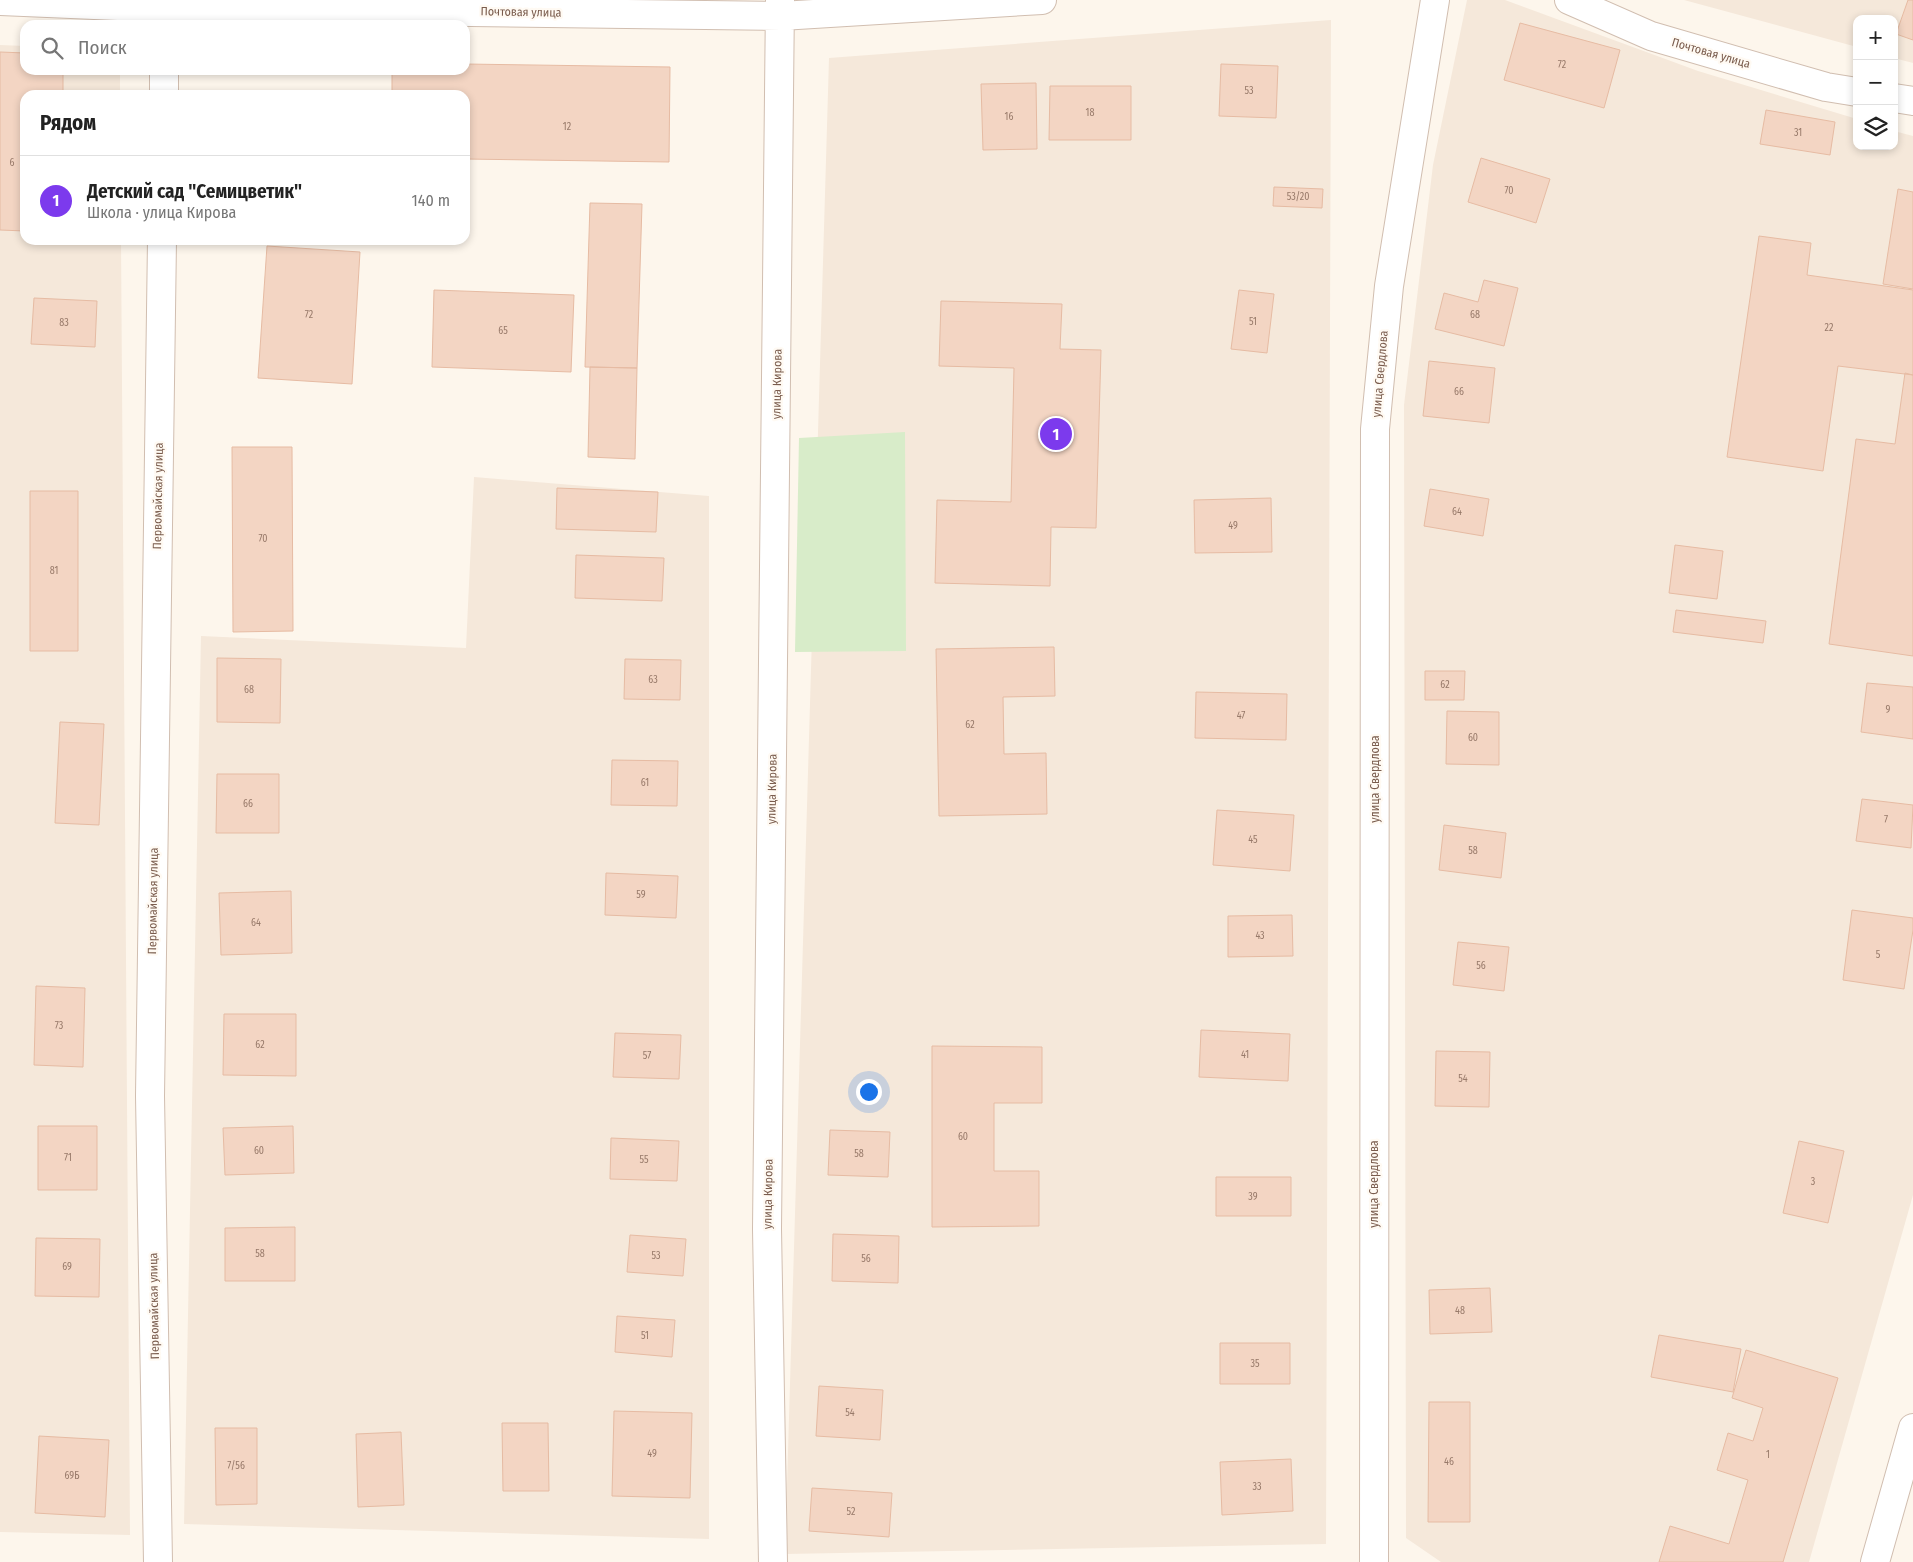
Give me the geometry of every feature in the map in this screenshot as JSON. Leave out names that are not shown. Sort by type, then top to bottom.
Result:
[{"type":"street","name":"Почтовая улица","points":[[0,1],[165,11],[780,8],[1042,0]]},
{"type":"street","name":"улица Свердлова","points":[[1374,1562],[1375,429],[1388,286],[1434,0]]},
{"type":"street","name":"Почтовая улица","points":[[1569,0],[1651,36],[1826,87],[1853,91]]},
{"type":"street","name":"улица Кирова","points":[[773,1562],[767,1229],[780,8]]},
{"type":"street","points":[[164,75],[164,90]]},
{"type":"street","points":[[1898,99],[1913,101]]},
{"type":"street","name":"Первомайская улица","points":[[158,1562],[150,1096],[162,245]]},
{"type":"street","points":[[1875,1562],[1913,1428]]},
{"type":"shaded area","points":[[1467,0],[1505,0],[1698,71],[1853,118],[1853,150],[1898,150],[1898,132],[1913,136],[1913,1195],[1809,1562],[1441,1562],[1406,1538],[1404,405],[1433,165]]},
{"type":"shaded area","points":[[1684,0],[1913,0],[1913,63],[1898,59],[1898,15],[1853,15],[1853,46]]},
{"type":"shaded area","points":[[1331,20],[1326,1544],[785,1554],[829,58]]},
{"type":"shaded area","points":[[0,45],[20,46],[20,75],[120,75],[120,90],[20,90],[20,245],[121,245],[130,1535],[0,1532]]},
{"type":"shaded area","points":[[474,477],[709,496],[709,1539],[184,1524],[201,636],[466,648]]},
{"type":"green space","points":[[905,432],[906,651],[795,652],[799,438]]},
{"type":"building","points":[[1908,0],[1913,0],[1913,40],[1898,35],[1898,28]]},
{"type":"building","points":[[1520,23],[1620,50],[1604,108],[1504,80]]},
{"type":"building","points":[[0,52],[20,53],[20,75],[63,75],[63,90],[20,90],[20,231],[0,230]]},
{"type":"building","points":[[470,64],[670,67],[669,162],[470,159],[470,90],[392,90],[392,75],[470,75]]},
{"type":"building","points":[[1221,64],[1278,66],[1276,118],[1219,116]]},
{"type":"building","points":[[1036,83],[1037,149],[983,150],[981,84]]},
{"type":"building","points":[[1050,86],[1131,86],[1131,140],[1049,140]]},
{"type":"building","points":[[1766,110],[1835,122],[1830,155],[1760,144]]},
{"type":"building","points":[[1481,158],[1550,179],[1536,223],[1468,202]]},
{"type":"building","points":[[1274,187],[1323,189],[1322,208],[1273,206]]},
{"type":"building","points":[[1898,189],[1913,192],[1913,289],[1883,284]]},
{"type":"building","points":[[590,203],[642,204],[637,368],[585,367]]},
{"type":"building","points":[[1759,236],[1811,243],[1807,275],[1913,290],[1913,375],[1838,366],[1823,471],[1727,457]]},
{"type":"building","points":[[267,246],[360,252],[352,384],[258,378]]},
{"type":"building","points":[[1484,280],[1518,288],[1504,346],[1435,329],[1444,293],[1478,302]]},
{"type":"building","points":[[434,290],[574,295],[571,372],[432,367]]},
{"type":"building","points":[[1239,290],[1274,294],[1267,353],[1231,349]]},
{"type":"building","points":[[34,298],[97,301],[95,347],[31,344]]},
{"type":"building","points":[[941,301],[1062,304],[1060,349],[1101,350],[1096,528],[1051,527],[1050,586],[935,583],[937,500],[1011,502],[1014,368],[939,366]]},
{"type":"building","points":[[1429,361],[1495,368],[1489,423],[1423,416]]},
{"type":"building","points":[[590,367],[637,368],[635,459],[588,457]]},
{"type":"building","points":[[1905,373],[1913,375],[1913,656],[1829,644],[1856,439],[1895,444]]},
{"type":"building","points":[[232,447],[292,447],[293,631],[233,632]]},
{"type":"building","points":[[557,488],[658,492],[656,532],[556,529]]},
{"type":"building","points":[[1430,489],[1489,499],[1483,536],[1424,526]]},
{"type":"building","points":[[30,491],[78,491],[78,651],[30,651]]},
{"type":"building","points":[[1271,498],[1272,552],[1195,553],[1194,500]]},
{"type":"building","points":[[1675,545],[1723,551],[1717,599],[1669,593]]},
{"type":"building","points":[[576,555],[664,558],[662,601],[575,598]]},
{"type":"building","points":[[1676,610],[1766,621],[1763,643],[1673,632]]},
{"type":"building","points":[[1054,647],[1055,696],[1003,697],[1004,754],[1046,753],[1047,814],[939,816],[936,649]]},
{"type":"building","points":[[217,658],[281,659],[280,723],[217,722]]},
{"type":"building","points":[[625,659],[681,660],[680,700],[624,699]]},
{"type":"building","points":[[1425,671],[1465,671],[1464,700],[1425,700]]},
{"type":"building","points":[[1867,683],[1913,687],[1913,739],[1861,732]]},
{"type":"building","points":[[1196,692],[1287,694],[1286,740],[1195,738]]},
{"type":"building","points":[[1447,711],[1499,712],[1499,765],[1446,764]]},
{"type":"building","points":[[60,722],[104,724],[99,825],[55,823]]},
{"type":"building","points":[[612,760],[678,761],[677,806],[611,805]]},
{"type":"building","points":[[217,774],[279,774],[279,833],[216,833]]},
{"type":"building","points":[[1862,799],[1913,805],[1911,848],[1856,841]]},
{"type":"building","points":[[1217,810],[1294,815],[1290,871],[1213,865]]},
{"type":"building","points":[[1444,825],[1506,833],[1501,878],[1439,870]]},
{"type":"building","points":[[606,873],[678,876],[676,918],[605,915]]},
{"type":"building","points":[[291,891],[292,953],[221,955],[219,893]]},
{"type":"building","points":[[1852,910],[1913,918],[1913,930],[1904,989],[1843,980]]},
{"type":"building","points":[[1292,915],[1293,956],[1228,957],[1228,916]]},
{"type":"building","points":[[1458,942],[1509,947],[1504,991],[1453,985]]},
{"type":"building","points":[[36,986],[85,988],[83,1067],[34,1065]]},
{"type":"building","points":[[224,1014],[296,1014],[296,1076],[223,1075]]},
{"type":"building","points":[[1201,1030],[1290,1034],[1288,1081],[1199,1077]]},
{"type":"building","points":[[615,1033],[681,1035],[679,1079],[613,1077]]},
{"type":"building","points":[[932,1046],[1042,1047],[1042,1103],[994,1103],[994,1171],[1039,1171],[1039,1226],[932,1227]]},
{"type":"building","points":[[1436,1051],[1490,1052],[1489,1107],[1435,1106]]},
{"type":"building","points":[[38,1126],[97,1126],[97,1190],[38,1190]]},
{"type":"building","points":[[293,1126],[294,1173],[225,1175],[223,1128]]},
{"type":"building","points":[[830,1130],[890,1132],[888,1177],[828,1175]]},
{"type":"building","points":[[611,1138],[679,1141],[677,1181],[610,1179]]},
{"type":"building","points":[[1799,1141],[1844,1151],[1828,1223],[1783,1213]]},
{"type":"building","points":[[1216,1177],[1291,1177],[1291,1216],[1216,1216]]},
{"type":"building","points":[[295,1227],[295,1281],[225,1281],[225,1228]]},
{"type":"building","points":[[833,1234],[899,1236],[898,1283],[832,1281]]},
{"type":"building","points":[[630,1235],[686,1239],[683,1276],[627,1272]]},
{"type":"building","points":[[36,1238],[100,1239],[99,1297],[35,1296]]},
{"type":"building","points":[[1490,1288],[1492,1332],[1430,1334],[1429,1290]]},
{"type":"building","points":[[617,1316],[675,1320],[672,1357],[615,1352]]},
{"type":"building","points":[[1659,1335],[1741,1349],[1733,1392],[1651,1377]]},
{"type":"building","points":[[1220,1343],[1290,1343],[1290,1384],[1220,1384]]},
{"type":"building","points":[[1746,1350],[1838,1378],[1783,1562],[1659,1562],[1670,1526],[1729,1544],[1748,1480],[1717,1470],[1728,1433],[1753,1441],[1763,1408],[1732,1398]]},
{"type":"building","points":[[819,1386],[883,1390],[880,1440],[816,1436]]},
{"type":"building","points":[[1429,1402],[1470,1402],[1470,1522],[1428,1522]]},
{"type":"building","points":[[614,1411],[692,1413],[690,1498],[612,1496]]},
{"type":"building","points":[[502,1423],[548,1423],[549,1491],[503,1491]]},
{"type":"building","points":[[215,1428],[257,1428],[257,1504],[216,1505]]},
{"type":"building","points":[[401,1432],[404,1505],[358,1507],[356,1434]]},
{"type":"building","points":[[39,1436],[109,1440],[105,1517],[35,1513]]},
{"type":"building","points":[[1291,1459],[1293,1511],[1222,1515],[1220,1462]]},
{"type":"building","points":[[812,1488],[892,1493],[889,1537],[809,1531]]},
{"type":"place","name":"Детский сад \"Семицветик\"","points":[[1056,434]]}]
